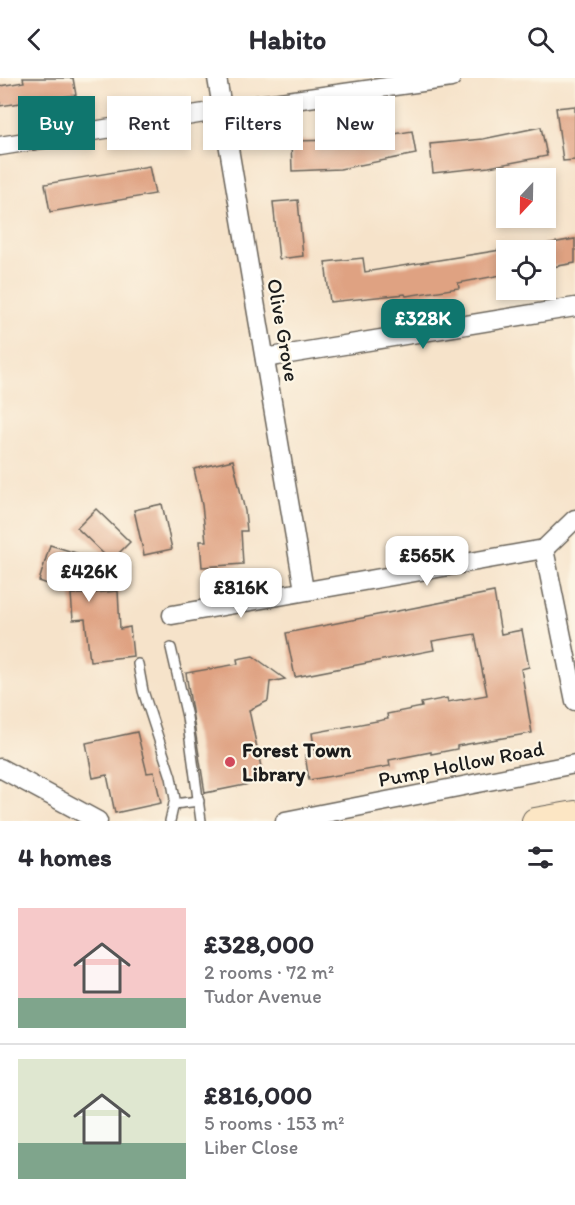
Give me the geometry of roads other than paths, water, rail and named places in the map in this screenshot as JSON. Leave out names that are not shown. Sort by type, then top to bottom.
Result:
[{"type":"main road","points":[[535,821],[575,814]]},
{"type":"street","name":"Olive Grove","points":[[218,78],[221,96]]},
{"type":"street","points":[[303,99],[451,78]]},
{"type":"street","points":[[0,146],[203,113]]},
{"type":"street","name":"Olive Grove","points":[[230,150],[304,590]]},
{"type":"street","points":[[265,358],[575,308]]},
{"type":"street","points":[[172,615],[544,549],[575,519]]},
{"type":"street","points":[[544,549],[575,701]]},
{"type":"street","name":"Pump Hollow Road","points":[[285,821],[575,764]]},
{"type":"street","points":[[0,768],[98,821]]},
{"type":"lane","points":[[171,648],[187,717],[201,821]]},
{"type":"lane","points":[[138,664],[143,691],[171,777],[174,804],[170,821]]},
{"type":"lane","points":[[174,804],[199,801]]},
{"type":"place","name":"Forest Town Library","points":[[230,762]]}]
